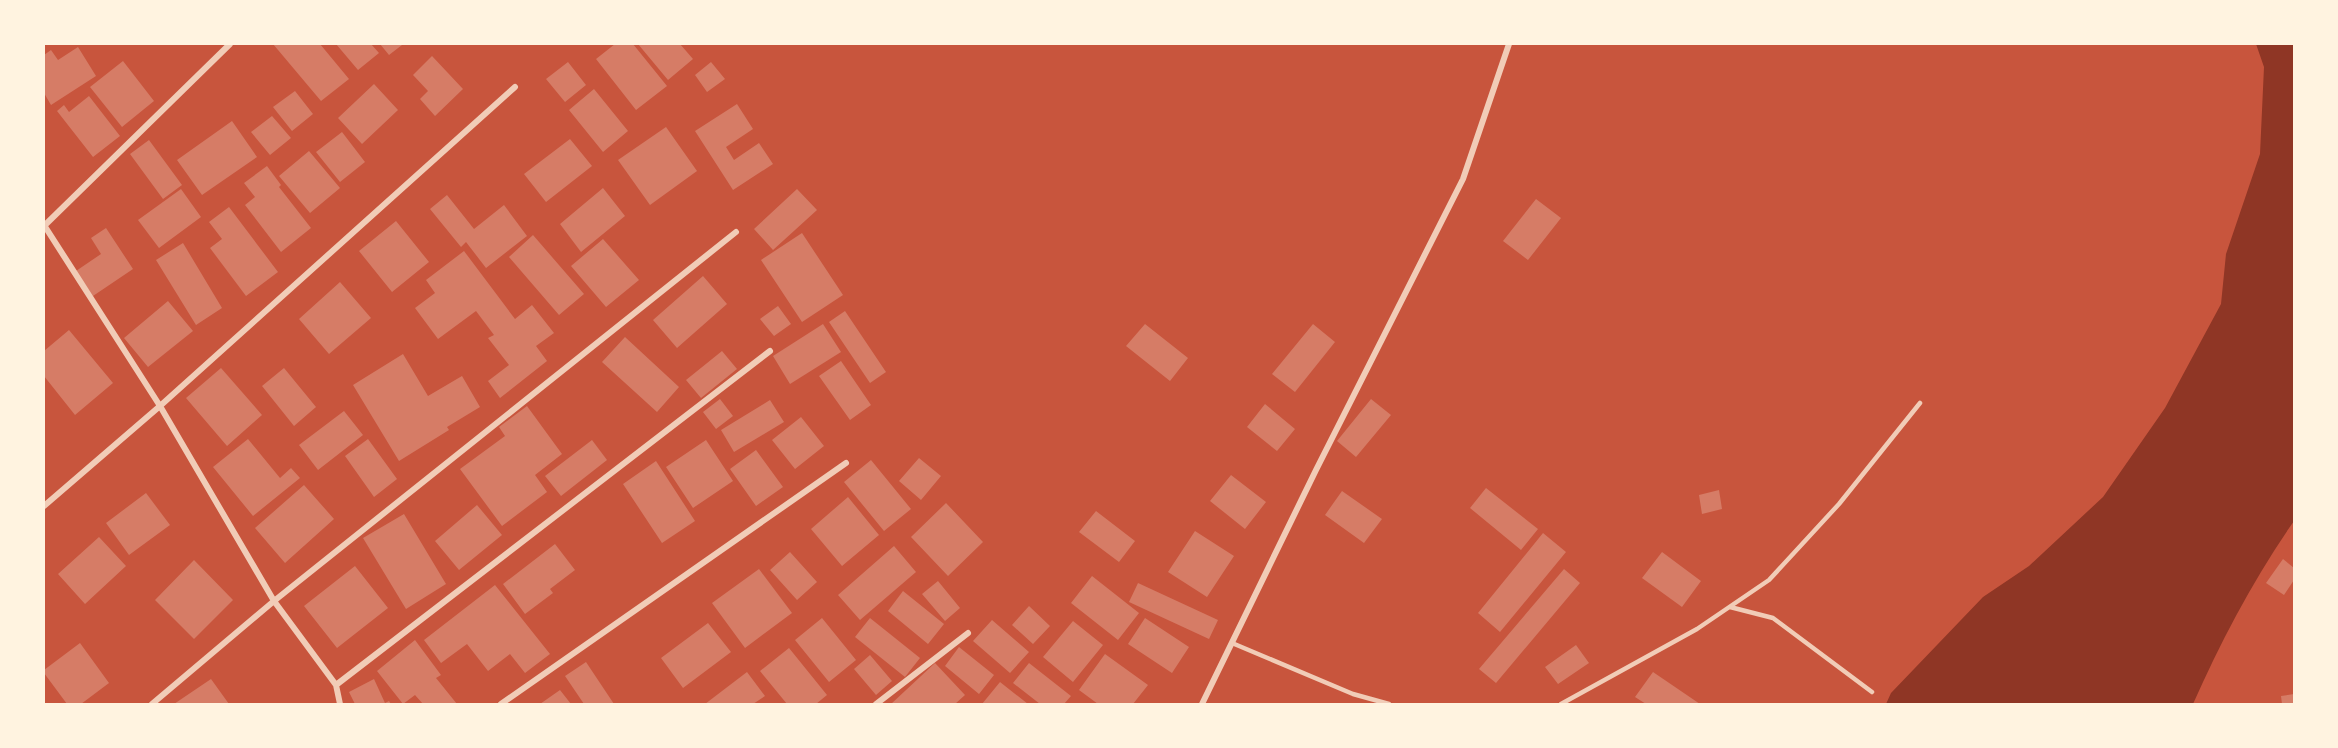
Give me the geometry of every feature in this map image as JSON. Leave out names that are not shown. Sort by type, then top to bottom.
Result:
[{"type":"street","points":[[230,44],[44,226],[160,406],[274,601],[336,685],[340,705]]},
{"type":"street","points":[[1202,705],[1316,470],[1463,178],[1509,44]]},
{"type":"street","points":[[44,506],[160,406],[515,87]]},
{"type":"street","points":[[152,705],[274,601],[736,232]]},
{"type":"street","points":[[336,685],[770,351]]},
{"type":"street","points":[[501,705],[846,463]]},
{"type":"street","points":[[876,705],[968,633]]},
{"type":"lane","points":[[1561,705],[1697,629],[1769,580],[1839,504],[1920,402]]},
{"type":"lane","points":[[1730,607],[1773,618],[1872,692]]},
{"type":"lane","points":[[1232,643],[1353,694],[1389,705]]},
{"type":"shaded area","points":[[2256,44],[2294,44],[2294,521],[2239,610],[2193,704],[1886,704],[1891,693],[1983,597],[2029,566],[2103,497],[2165,408],[2221,304],[2226,254],[2260,154],[2264,67]]},
{"type":"building","points":[[273,44],[320,44],[349,79],[321,101]]},
{"type":"building","points":[[336,44],[371,44],[379,53],[358,70]]},
{"type":"building","points":[[380,44],[401,44],[402,45],[389,55]]},
{"type":"building","points":[[615,44],[633,44],[667,86],[636,110],[596,59]]},
{"type":"building","points":[[638,44],[680,44],[693,59],[668,80]]},
{"type":"building","points":[[78,47],[96,76],[51,105],[44,93],[44,55],[51,50],[58,60]]},
{"type":"building","points":[[432,56],[463,89],[435,116],[420,99],[428,91],[413,75]]},
{"type":"building","points":[[123,61],[154,101],[122,127],[90,87]]},
{"type":"building","points":[[568,62],[586,85],[565,102],[546,79]]},
{"type":"building","points":[[711,62],[725,79],[707,92],[695,75]]},
{"type":"building","points":[[374,84],[398,110],[362,144],[338,118]]},
{"type":"building","points":[[594,89],[628,131],[603,152],[569,110]]},
{"type":"building","points":[[295,91],[313,114],[292,131],[273,107]]},
{"type":"building","points":[[89,96],[120,136],[93,157],[57,111],[64,105],[69,112]]},
{"type":"building","points":[[737,104],[753,129],[726,147],[734,160],[759,143],[773,164],[733,190],[695,131]]},
{"type":"building","points":[[272,116],[291,138],[270,155],[251,132]]},
{"type":"building","points":[[232,121],[257,157],[202,195],[177,160]]},
{"type":"building","points":[[666,127],[697,171],[650,205],[618,160]]},
{"type":"building","points":[[342,132],[365,162],[340,182],[316,152]]},
{"type":"building","points":[[570,139],[592,166],[546,202],[524,174]]},
{"type":"building","points":[[149,140],[182,185],[163,199],[130,154]]},
{"type":"building","points":[[309,151],[340,188],[310,213],[279,176]]},
{"type":"building","points":[[267,166],[281,185],[279,187],[311,228],[281,252],[245,205],[255,197],[244,183]]},
{"type":"building","points":[[603,188],[625,216],[581,252],[560,224]]},
{"type":"building","points":[[181,189],[201,217],[159,248],[138,220]]},
{"type":"building","points":[[797,189],[817,210],[773,250],[754,229]]},
{"type":"building","points":[[447,195],[474,229],[504,205],[527,236],[486,268],[466,242],[461,247],[430,209]]},
{"type":"building","points":[[1536,199],[1561,218],[1528,260],[1503,241]]},
{"type":"building","points":[[229,207],[278,272],[246,296],[210,248],[222,239],[209,222]]},
{"type":"building","points":[[396,221],[429,262],[392,292],[359,251]]},
{"type":"building","points":[[106,228],[133,269],[93,296],[76,271],[101,254],[91,238]]},
{"type":"building","points":[[802,233],[843,295],[802,322],[761,260]]},
{"type":"building","points":[[533,235],[584,294],[559,315],[509,257]]},
{"type":"building","points":[[603,239],[639,280],[606,307],[571,266]]},
{"type":"building","points":[[183,243],[222,308],[196,325],[156,260]]},
{"type":"building","points":[[464,251],[515,319],[532,305],[554,333],[536,346],[547,361],[500,398],[488,381],[509,365],[488,338],[494,335],[476,311],[438,339],[415,308],[435,293],[426,280]]},
{"type":"building","points":[[703,276],[727,304],[677,348],[653,320]]},
{"type":"building","points":[[340,282],[371,318],[329,354],[299,319]]},
{"type":"building","points":[[168,301],[193,331],[148,367],[124,338]]},
{"type":"building","points":[[778,306],[791,324],[774,336],[760,319]]},
{"type":"building","points":[[845,311],[886,372],[870,383],[829,322]]},
{"type":"building","points":[[823,324],[841,352],[790,384],[773,356]]},
{"type":"building","points":[[1145,324],[1188,358],[1170,381],[1126,346]]},
{"type":"building","points":[[1313,324],[1335,342],[1295,392],[1272,374]]},
{"type":"building","points":[[69,330],[113,383],[75,415],[44,376],[44,351]]},
{"type":"building","points":[[625,337],[679,387],[657,412],[602,362]]},
{"type":"building","points":[[722,351],[737,369],[701,398],[686,380]]},
{"type":"building","points":[[403,354],[428,396],[462,376],[480,407],[447,427],[449,430],[399,461],[353,385]]},
{"type":"building","points":[[841,361],[871,405],[850,420],[819,376]]},
{"type":"building","points":[[221,368],[262,415],[227,446],[186,398]]},
{"type":"building","points":[[284,368],[316,407],[294,426],[262,386]]},
{"type":"building","points":[[720,399],[733,416],[716,429],[703,412]]},
{"type":"building","points":[[1371,399],[1391,415],[1356,457],[1337,441]]},
{"type":"building","points":[[770,400],[784,422],[734,452],[721,430]]},
{"type":"building","points":[[1265,404],[1295,429],[1277,451],[1247,427]]},
{"type":"building","points":[[527,406],[562,454],[535,475],[547,492],[502,526],[460,469],[505,436],[499,427]]},
{"type":"building","points":[[344,411],[363,435],[318,470],[299,445]]},
{"type":"building","points":[[801,417],[824,446],[795,469],[772,440]]},
{"type":"building","points":[[248,439],[280,478],[291,468],[300,478],[253,516],[213,467]]},
{"type":"building","points":[[368,439],[397,479],[374,497],[345,456]]},
{"type":"building","points":[[592,440],[607,460],[561,496],[545,476]]},
{"type":"building","points":[[706,440],[733,481],[693,508],[666,467]]},
{"type":"building","points":[[756,450],[783,487],[756,506],[730,469]]},
{"type":"building","points":[[919,458],[941,476],[921,500],[899,481]]},
{"type":"building","points":[[871,460],[911,509],[884,531],[844,482]]},
{"type":"building","points":[[656,461],[695,521],[662,543],[623,484]]},
{"type":"building","points":[[1231,475],[1266,502],[1245,529],[1210,501]]},
{"type":"building","points":[[304,485],[334,519],[285,563],[255,528]]},
{"type":"building","points":[[1486,488],[1538,529],[1521,550],[1470,508]]},
{"type":"building","points":[[1719,490],[1722,509],[1702,514],[1699,495]]},
{"type":"building","points":[[1342,491],[1382,519],[1364,543],[1325,515]]},
{"type":"building","points":[[146,493],[170,525],[129,555],[106,523]]},
{"type":"building","points":[[848,497],[879,535],[842,566],[811,529]]},
{"type":"building","points":[[946,503],[983,542],[948,576],[911,537]]},
{"type":"building","points":[[477,505],[502,535],[459,570],[435,541]]},
{"type":"building","points":[[1096,511],[1135,541],[1119,562],[1079,532]]},
{"type":"building","points":[[404,514],[446,584],[406,609],[363,538]]},
{"type":"building","points":[[1195,531],[1234,556],[1207,597],[1168,572]]},
{"type":"building","points":[[1543,533],[1566,552],[1500,632],[1478,613]]},
{"type":"building","points":[[99,537],[126,566],[85,604],[58,574]]},
{"type":"building","points":[[555,544],[575,570],[550,589],[553,593],[525,614],[503,584]]},
{"type":"building","points":[[894,546],[916,572],[860,620],[838,595]]},
{"type":"building","points":[[790,552],[817,582],[797,600],[770,570]]},
{"type":"building","points":[[1662,552],[1701,581],[1682,607],[1642,578]]},
{"type":"building","points":[[2283,559],[2294,568],[2294,580],[2284,595],[2266,583]]},
{"type":"building","points":[[194,560],[233,600],[194,639],[155,600]]},
{"type":"building","points":[[355,566],[388,608],[337,648],[304,606]]},
{"type":"building","points":[[759,569],[792,613],[745,648],[712,603]]},
{"type":"building","points":[[1564,569],[1580,583],[1496,683],[1479,669]]},
{"type":"building","points":[[1092,576],[1139,613],[1118,640],[1071,603]]},
{"type":"building","points":[[938,581],[960,608],[945,621],[922,594]]},
{"type":"building","points":[[1138,583],[1218,620],[1209,639],[1129,602]]},
{"type":"building","points":[[495,585],[550,654],[525,673],[510,654],[488,671],[467,644],[441,663],[424,640]]},
{"type":"building","points":[[903,591],[944,624],[928,644],[888,611]]},
{"type":"building","points":[[1029,606],[1050,626],[1033,644],[1012,625]]},
{"type":"building","points":[[822,618],[856,660],[829,682],[795,640]]},
{"type":"building","points":[[870,618],[920,658],[905,677],[855,637]]},
{"type":"building","points":[[1145,618],[1189,647],[1172,673],[1128,644]]},
{"type":"building","points":[[992,620],[1029,652],[1010,673],[973,641]]},
{"type":"building","points":[[1073,621],[1103,645],[1073,682],[1043,657]]},
{"type":"building","points":[[708,623],[731,652],[683,688],[661,658]]},
{"type":"building","points":[[415,640],[441,675],[436,678],[457,704],[423,704],[415,695],[403,704],[377,671]]},
{"type":"building","points":[[80,643],[109,683],[81,704],[67,704],[44,670]]},
{"type":"building","points":[[1576,645],[1589,663],[1558,684],[1545,667]]},
{"type":"building","points":[[959,647],[994,675],[979,694],[945,666]]},
{"type":"building","points":[[789,648],[827,695],[816,704],[787,704],[760,671]]},
{"type":"building","points":[[1105,654],[1148,685],[1133,704],[1098,704],[1079,690]]},
{"type":"building","points":[[870,655],[892,681],[876,695],[854,669]]},
{"type":"building","points":[[586,662],[614,704],[584,704],[565,676]]},
{"type":"building","points":[[935,663],[965,695],[955,704],[891,704]]},
{"type":"building","points":[[1029,663],[1071,696],[1064,704],[1040,704],[1013,683]]},
{"type":"building","points":[[747,672],[765,696],[753,704],[705,704]]},
{"type":"building","points":[[1653,672],[1700,704],[1646,704],[1635,697]]},
{"type":"building","points":[[211,679],[229,704],[174,704]]},
{"type":"building","points":[[374,679],[385,703],[389,701],[391,704],[355,704],[349,692]]},
{"type":"building","points":[[1000,682],[1028,704],[982,704]]},
{"type":"building","points":[[560,690],[571,704],[540,704]]},
{"type":"building","points":[[2294,694],[2294,704],[2282,704],[2281,696]]}]
